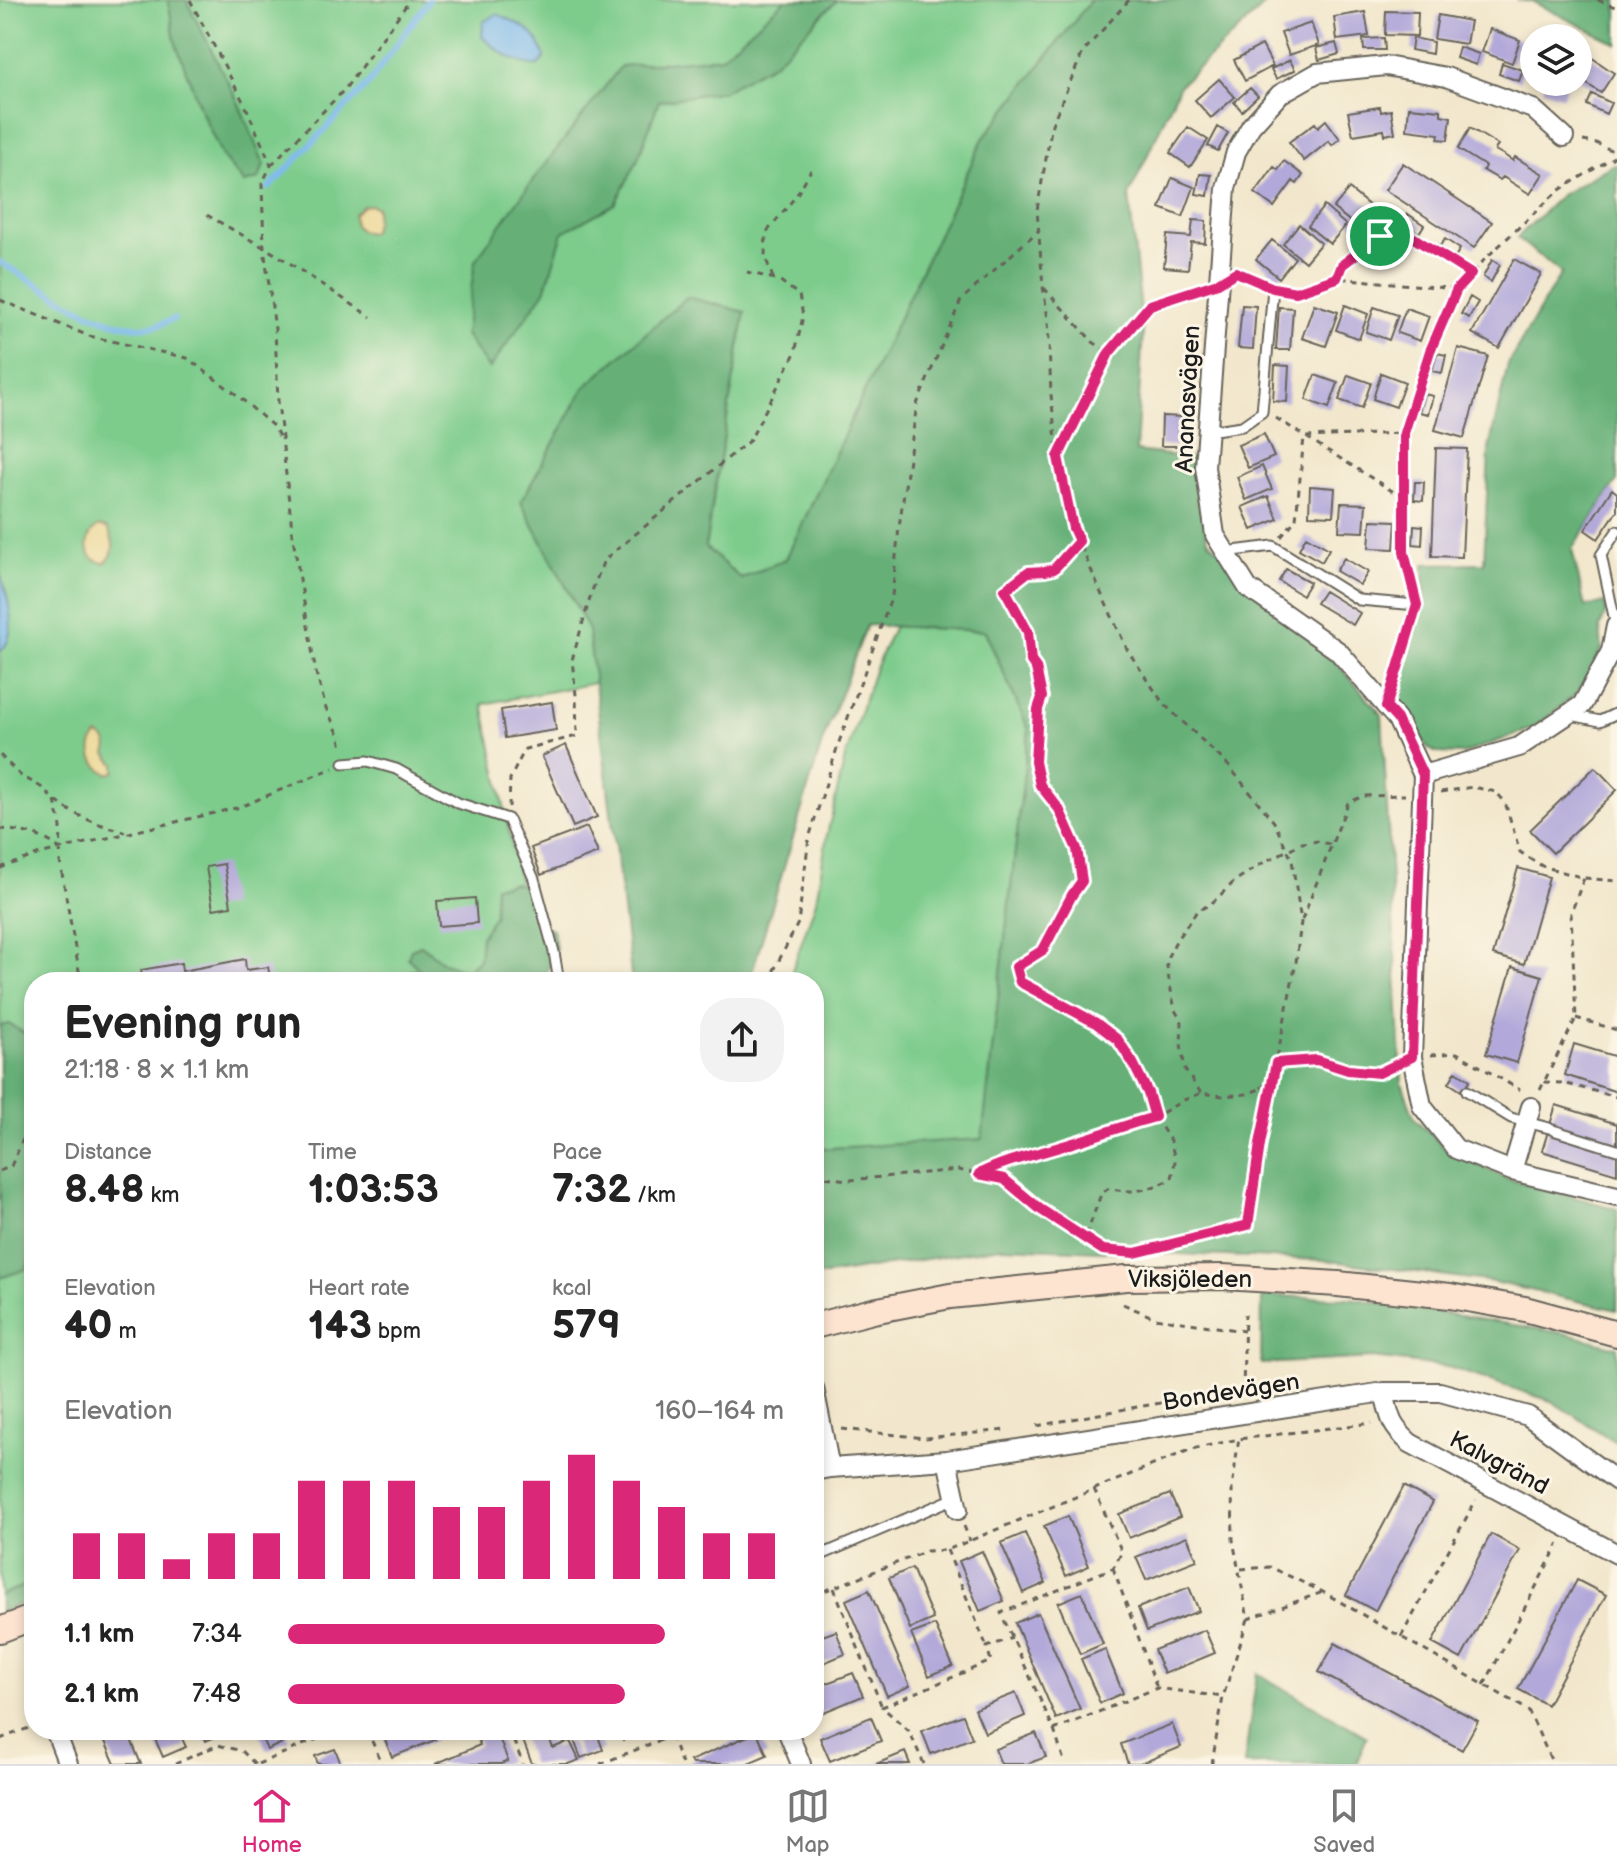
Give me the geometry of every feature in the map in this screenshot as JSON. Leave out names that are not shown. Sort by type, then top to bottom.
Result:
[{"type":"main road","name":"Viksjöleden","points":[[824,1323],[950,1296],[1126,1278],[1223,1277],[1338,1284],[1450,1296],[1525,1309],[1617,1331]]},
{"type":"main road","points":[[0,1630],[24,1621]]},
{"type":"street","name":"Ananasvägen","points":[[1564,137],[1533,109],[1446,77],[1386,66],[1317,73],[1280,94],[1251,126],[1236,152],[1226,188],[1205,467],[1215,535],[1248,588],[1338,651],[1397,719],[1423,775],[1412,1057],[1422,1106],[1456,1149],[1512,1171],[1617,1196]]},
{"type":"street","points":[[1423,775],[1519,747],[1582,705],[1611,651],[1617,626]]},
{"type":"street","points":[[1512,1171],[1529,1105]]},
{"type":"street","points":[[1384,1392],[1391,1421]]},
{"type":"street","name":"Bondevägen","points":[[824,1470],[947,1460],[1384,1392],[1440,1392],[1528,1416],[1617,1481]]},
{"type":"street","name":"Kalvgränd","points":[[1391,1421],[1395,1430],[1410,1443],[1617,1554]]},
{"type":"street","points":[[947,1460],[957,1504]]},
{"type":"street","points":[[59,1740],[68,1764]]},
{"type":"street","points":[[790,1740],[798,1763]]},
{"type":"lane","points":[[1208,431],[1242,426],[1262,412],[1273,288]]},
{"type":"lane","points":[[1617,531],[1601,555],[1617,626]]},
{"type":"lane","points":[[1225,552],[1273,546],[1359,600],[1417,605]]},
{"type":"lane","points":[[1568,714],[1600,721],[1617,713]]},
{"type":"lane","points":[[344,763],[368,761],[396,769],[458,803],[508,819],[534,879],[557,972]]},
{"type":"lane","points":[[1467,1091],[1511,1118],[1529,1105],[1551,1129],[1617,1150]]},
{"type":"lane","points":[[824,1554],[957,1504]]},
{"type":"path","points":[[190,0],[247,109],[271,165]]},
{"type":"path","points":[[403,0],[410,0]]},
{"type":"path","points":[[0,868],[60,849],[240,807],[344,763],[340,737],[326,708],[316,673],[293,538],[278,402],[275,329],[264,248],[262,184],[271,165],[345,89],[410,0]]},
{"type":"path","points":[[1129,0],[1083,52],[1052,124],[1037,210],[1048,319],[1051,395],[1058,457],[1073,528],[1128,651],[1163,703],[1227,764],[1274,822],[1292,860],[1301,922],[1247,1232]]},
{"type":"path","points":[[1598,0],[1617,8]]},
{"type":"path","points":[[1564,137],[1596,143],[1617,154]]},
{"type":"path","points":[[1386,707],[1417,605],[1404,552],[1404,433],[1430,351],[1457,289],[1471,274],[1558,191],[1617,154]]},
{"type":"path","points":[[773,278],[765,256],[766,233],[796,196],[811,170]]},
{"type":"path","points":[[207,215],[279,256],[371,317]]},
{"type":"path","points":[[773,972],[798,923],[809,838],[838,745],[892,596],[917,404],[961,300],[1038,231]]},
{"type":"path","points":[[1337,278],[1342,265],[1380,236],[1397,232],[1409,235],[1471,274]]},
{"type":"path","points":[[508,819],[510,779],[525,749],[577,736],[572,660],[604,560],[750,440],[795,353],[803,316],[799,295],[779,280],[747,272]]},
{"type":"path","points":[[1058,457],[1109,353],[1150,305],[1218,283],[1236,272],[1273,288],[1296,292],[1337,278],[1457,289]]},
{"type":"path","points":[[1043,287],[1093,342],[1109,353]]},
{"type":"path","points":[[0,300],[89,336],[187,358],[274,427],[282,441]]},
{"type":"path","points":[[1262,412],[1284,422],[1405,499]]},
{"type":"path","points":[[1304,437],[1404,433]]},
{"type":"path","points":[[1273,546],[1296,519],[1304,437]]},
{"type":"path","points":[[1079,541],[1054,569],[1028,572],[1005,590],[1028,632],[1031,661],[1036,668],[1042,697],[1038,709],[1035,762],[1040,785],[1059,809],[1077,849],[1082,881],[1043,950],[1016,967],[1020,982],[1096,1023],[1118,1040],[1148,1093],[1155,1117],[1171,1142],[1175,1161],[1172,1179],[1151,1189],[1123,1192],[1109,1188],[1101,1194],[1085,1239]]},
{"type":"path","points":[[0,755],[20,775],[41,787],[73,814],[128,833]]},
{"type":"path","points":[[55,801],[61,827],[60,862],[79,972]]},
{"type":"path","points":[[0,829],[22,831],[50,841],[60,849]]},
{"type":"path","points":[[1201,1093],[1185,1070],[1182,1022],[1175,1010],[1166,960],[1177,939],[1197,911],[1211,904],[1236,880],[1266,861],[1302,843],[1319,841],[1332,845]]},
{"type":"path","points":[[1276,1063],[1317,1060],[1348,1070],[1379,1073],[1412,1057],[1457,1053],[1529,1105],[1576,1018],[1571,913],[1584,878]]},
{"type":"path","points":[[1576,1018],[1617,1030]]},
{"type":"path","points":[[979,1174],[994,1165],[1155,1117],[1201,1093],[1223,1096],[1246,1094],[1260,1089],[1274,1077]]},
{"type":"path","points":[[1544,1082],[1563,1083],[1617,1097]]},
{"type":"path","points":[[1260,1089],[1268,1103]]},
{"type":"path","points":[[0,1171],[11,1166],[24,1137]]},
{"type":"path","points":[[824,1177],[849,1180],[958,1170],[1004,1179],[1040,1209],[1103,1250],[1135,1253],[1248,1225]]},
{"type":"path","points":[[1123,1304],[1155,1318],[1244,1331]]},
{"type":"path","points":[[1212,1764],[1223,1697],[1248,1619],[1233,1540],[1232,1489],[1242,1415],[1245,1314]]},
{"type":"path","points":[[1031,1427],[1243,1391]]},
{"type":"path","points":[[824,1591],[927,1551],[947,1550],[1192,1449],[1239,1439],[1391,1421]]},
{"type":"path","points":[[824,1426],[925,1438],[1017,1429]]},
{"type":"path","points":[[1401,1637],[1485,1483]]},
{"type":"path","points":[[1065,1764],[1054,1730],[1001,1613],[1113,1568],[1122,1552],[1094,1489]]},
{"type":"path","points":[[1484,1685],[1568,1527]]},
{"type":"path","points":[[882,1707],[991,1661],[947,1550]]},
{"type":"path","points":[[1239,1569],[1270,1567],[1323,1592],[1528,1710],[1553,1764]]},
{"type":"path","points":[[1113,1568],[1157,1688]]},
{"type":"path","points":[[833,1588],[882,1707],[909,1731],[924,1764]]},
{"type":"path","points":[[1248,1619],[1323,1592]]},
{"type":"path","points":[[987,1647],[1012,1638]]},
{"type":"path","points":[[1054,1730],[1157,1688],[1223,1697]]},
{"type":"path","points":[[0,1739],[24,1730]]},
{"type":"path","points":[[175,1764],[218,1745],[242,1751],[257,1764],[314,1740]]},
{"type":"path","points":[[371,1740],[382,1764]]},
{"type":"path","points":[[513,1740],[523,1764]]},
{"type":"path","points":[[600,1764],[661,1740]]},
{"type":"path","points":[[673,1740],[682,1764]]},
{"type":"green space","points":[[0,0],[1091,0],[983,139],[786,559],[741,579],[705,547],[745,312],[521,502],[588,628],[595,683],[483,704],[538,972],[24,972],[24,1586],[0,1595]]},
{"type":"green space","points":[[168,0],[186,0],[239,104],[264,164],[259,179],[244,183],[223,158],[175,41]]},
{"type":"green space","points":[[785,0],[837,0],[774,63],[723,91],[659,101],[637,161],[615,204],[563,232],[545,291],[489,369],[465,335],[475,261],[621,66],[721,57]]},
{"type":"green space","points":[[1091,0],[1279,0],[1268,2],[1180,85],[1129,195],[1143,331],[1136,451],[1195,458],[1198,501],[1208,540],[1331,657],[1382,715],[1402,1083],[1415,1119],[1447,1150],[1506,1178],[1617,1209],[1617,1310],[1494,1282],[1323,1260],[1001,1247],[824,1275],[824,1148],[982,1139],[1029,730],[985,631],[867,625],[822,743],[752,972],[631,972],[588,628],[521,502],[584,388],[687,297],[745,312],[705,547],[741,579],[786,559],[983,139]]},
{"type":"green space","points":[[1517,0],[1617,0],[1617,44],[1592,32],[1592,24],[1577,24],[1533,2]]},
{"type":"green space","points":[[1614,164],[1617,166],[1617,481],[1572,549],[1585,607],[1605,603],[1606,612],[1600,627],[1602,650],[1577,693],[1534,728],[1462,754],[1436,753],[1427,747],[1400,700],[1403,676],[1425,602],[1424,564],[1484,563],[1489,449],[1508,364],[1561,273],[1517,238],[1561,195]]},
{"type":"green space","points":[[894,626],[985,631],[1029,730],[982,1140],[824,1148],[824,972],[791,972],[816,901],[845,758],[875,668]]},
{"type":"green space","points":[[513,883],[526,886],[536,923],[553,929],[556,949],[547,972],[420,972],[408,958],[411,949],[421,945],[444,963],[466,971],[479,959],[481,936],[494,916],[495,886]]},
{"type":"green space","points":[[9,1024],[24,1033],[24,1270],[0,1278],[0,1026]]},
{"type":"green space","points":[[1262,1296],[1350,1298],[1563,1333],[1617,1347],[1617,1443],[1551,1401],[1448,1367],[1373,1358],[1261,1364]]},
{"type":"green space","points":[[24,1586],[24,1603],[0,1612],[0,1595]]},
{"type":"green space","points":[[1257,1673],[1367,1737],[1356,1764],[1244,1764]]},
{"type":"sand","points":[[363,206],[377,208],[371,233],[357,228],[354,214]]},
{"type":"sand","points":[[99,526],[107,528],[113,542],[113,551],[105,563],[92,557],[87,547],[93,530]]},
{"type":"sand","points":[[97,735],[105,739],[108,747],[106,754],[115,764],[115,772],[108,774],[92,757]]},
{"type":"water","points":[[497,14],[522,25],[538,41],[545,58],[537,66],[507,56],[482,37],[483,22]]},
{"type":"water","points":[[0,573],[11,625],[6,645],[0,652]]},
{"type":"building","points":[[1386,11],[1418,12],[1417,36],[1385,35]]},
{"type":"building","points":[[1365,12],[1369,36],[1337,40],[1334,17]]},
{"type":"building","points":[[1438,15],[1470,21],[1466,44],[1434,39]]},
{"type":"building","points":[[1311,23],[1319,45],[1289,55],[1281,33]]},
{"type":"building","points":[[1490,29],[1520,40],[1512,63],[1482,52]]},
{"type":"building","points":[[1384,38],[1385,50],[1364,50],[1363,39]]},
{"type":"building","points":[[1413,38],[1433,42],[1432,54],[1411,50]]},
{"type":"building","points":[[1336,43],[1339,54],[1319,60],[1316,48]]},
{"type":"building","points":[[1262,45],[1273,66],[1245,81],[1234,60]]},
{"type":"building","points":[[1459,47],[1479,54],[1476,65],[1456,58]]},
{"type":"building","points":[[1592,58],[1614,73],[1601,93],[1592,87]]},
{"type":"building","points":[[1290,60],[1295,70],[1276,79],[1271,69]]},
{"type":"building","points":[[1502,63],[1520,69],[1519,81],[1499,74]]},
{"type":"building","points":[[1219,79],[1235,97],[1211,118],[1195,100]]},
{"type":"building","points":[[1250,88],[1258,96],[1242,111],[1234,102]]},
{"type":"building","points":[[1592,94],[1611,103],[1606,114],[1587,105]]},
{"type":"building","points":[[1380,107],[1381,112],[1391,110],[1395,133],[1385,135],[1384,130],[1353,135],[1348,112]]},
{"type":"building","points":[[1409,107],[1441,110],[1441,115],[1451,117],[1448,140],[1438,139],[1439,134],[1407,130]]},
{"type":"building","points":[[1326,120],[1340,139],[1332,145],[1329,141],[1304,161],[1289,142],[1315,123],[1318,127]]},
{"type":"building","points":[[1188,127],[1208,140],[1190,167],[1170,153]]},
{"type":"building","points":[[1218,127],[1228,133],[1218,151],[1208,146]]},
{"type":"building","points":[[1470,128],[1498,145],[1495,150],[1513,161],[1515,157],[1543,174],[1530,194],[1503,177],[1500,180],[1483,170],[1485,166],[1458,149]]},
{"type":"building","points":[[1284,161],[1303,175],[1297,184],[1293,181],[1274,207],[1255,193],[1274,167],[1278,170]]},
{"type":"building","points":[[1403,163],[1492,222],[1474,248],[1385,190]]},
{"type":"building","points":[[1200,174],[1211,175],[1208,196],[1196,194]]},
{"type":"building","points":[[1172,178],[1194,187],[1183,217],[1160,208]]},
{"type":"building","points":[[1349,189],[1371,207],[1356,226],[1333,208]]},
{"type":"building","points":[[1324,206],[1346,225],[1330,244],[1308,226]]},
{"type":"building","points":[[1408,214],[1424,225],[1419,233],[1403,222]]},
{"type":"building","points":[[1193,220],[1206,221],[1205,243],[1191,242],[1188,269],[1164,267],[1167,235],[1191,237]]},
{"type":"building","points":[[1299,224],[1321,243],[1305,262],[1283,244]]},
{"type":"building","points":[[1445,239],[1460,249],[1455,257],[1439,247]]},
{"type":"building","points":[[1272,240],[1295,258],[1279,278],[1256,259]]},
{"type":"building","points":[[1514,259],[1541,274],[1499,348],[1472,333]]},
{"type":"building","points":[[1492,260],[1500,265],[1491,282],[1483,277]]},
{"type":"building","points":[[1470,297],[1478,302],[1469,318],[1461,314]]},
{"type":"building","points":[[1314,304],[1338,312],[1326,346],[1302,338]]},
{"type":"building","points":[[1242,305],[1256,306],[1253,349],[1238,348]]},
{"type":"building","points":[[1345,305],[1368,314],[1359,339],[1336,330]]},
{"type":"building","points":[[1279,307],[1293,308],[1290,350],[1276,350]]},
{"type":"building","points":[[1374,307],[1398,315],[1389,340],[1366,332]]},
{"type":"building","points":[[1406,308],[1429,316],[1420,341],[1397,333]]},
{"type":"building","points":[[1458,348],[1488,356],[1464,438],[1435,430]]},
{"type":"building","points":[[1437,353],[1446,355],[1442,373],[1432,371]]},
{"type":"building","points":[[1275,365],[1289,366],[1287,402],[1273,401]]},
{"type":"building","points":[[1381,373],[1405,382],[1396,407],[1373,399]]},
{"type":"building","points":[[1315,375],[1338,383],[1329,408],[1306,400]]},
{"type":"building","points":[[1348,375],[1371,383],[1362,408],[1339,400]]},
{"type":"building","points":[[1424,394],[1433,396],[1428,414],[1419,412]]},
{"type":"building","points":[[1162,416],[1184,417],[1184,446],[1161,446]]},
{"type":"building","points":[[1264,434],[1274,457],[1248,468],[1238,445]]},
{"type":"building","points":[[1436,448],[1467,449],[1462,557],[1432,556]]},
{"type":"building","points":[[1262,466],[1272,489],[1246,500],[1237,477]]},
{"type":"building","points":[[1415,482],[1424,482],[1423,501],[1414,500]]},
{"type":"building","points":[[1310,486],[1335,488],[1333,516],[1309,515]]},
{"type":"building","points":[[1612,489],[1617,493],[1617,511],[1598,539],[1585,530]]},
{"type":"building","points":[[1268,496],[1278,519],[1252,530],[1242,507]]},
{"type":"building","points":[[1341,503],[1366,504],[1364,532],[1339,531]]},
{"type":"building","points":[[1371,520],[1396,521],[1394,549],[1369,548]]},
{"type":"building","points":[[1414,525],[1423,526],[1422,545],[1413,544]]},
{"type":"building","points":[[1306,536],[1329,549],[1322,562],[1299,549]]},
{"type":"building","points":[[1344,558],[1368,572],[1360,585],[1336,571]]},
{"type":"building","points":[[1286,569],[1310,582],[1302,595],[1279,581]]},
{"type":"building","points":[[1324,591],[1360,613],[1353,625],[1316,603]]},
{"type":"building","points":[[552,702],[556,730],[505,738],[501,710]]},
{"type":"building","points":[[566,745],[597,817],[573,827],[542,756]]},
{"type":"building","points":[[1595,767],[1617,790],[1553,853],[1530,830]]},
{"type":"building","points":[[587,827],[598,853],[541,875],[531,848]]},
{"type":"building","points":[[224,864],[231,906],[213,909],[206,867]]},
{"type":"building","points":[[1518,868],[1549,877],[1524,964],[1493,955]]},
{"type":"building","points":[[475,898],[477,923],[439,926],[437,901]]},
{"type":"building","points":[[245,959],[246,970],[268,967],[269,972],[141,972],[141,970],[181,963],[182,971]]},
{"type":"building","points":[[1512,967],[1542,976],[1517,1063],[1486,1054]]},
{"type":"building","points":[[1574,1044],[1617,1057],[1617,1092],[1565,1075]]},
{"type":"building","points":[[1456,1071],[1470,1080],[1463,1092],[1449,1083]]},
{"type":"building","points":[[1556,1105],[1617,1124],[1617,1174],[1542,1151]]},
{"type":"building","points":[[1404,1486],[1433,1502],[1375,1611],[1346,1595]]},
{"type":"building","points":[[1170,1494],[1180,1517],[1129,1538],[1119,1514]]},
{"type":"building","points":[[1068,1516],[1089,1566],[1066,1576],[1044,1526]]},
{"type":"building","points":[[1025,1533],[1046,1583],[1023,1593],[1001,1543]]},
{"type":"building","points":[[1491,1534],[1520,1550],[1461,1659],[1432,1643]]},
{"type":"building","points":[[1187,1536],[1197,1560],[1146,1580],[1136,1557]]},
{"type":"building","points":[[982,1551],[1004,1601],[980,1611],[959,1561]]},
{"type":"building","points":[[912,1568],[933,1619],[910,1629],[889,1578]]},
{"type":"building","points":[[1577,1580],[1606,1595],[1547,1705],[1518,1689]]},
{"type":"building","points":[[1189,1587],[1199,1611],[1147,1631],[1138,1608]]},
{"type":"building","points":[[869,1590],[910,1686],[887,1696],[846,1600]]},
{"type":"building","points":[[1082,1593],[1103,1644],[1080,1654],[1058,1603]]},
{"type":"building","points":[[1038,1613],[1080,1709],[1056,1719],[1015,1623]]},
{"type":"building","points":[[935,1625],[953,1666],[929,1676],[911,1634]]},
{"type":"building","points":[[1205,1630],[1215,1653],[1164,1674],[1154,1650]]},
{"type":"building","points":[[836,1631],[845,1654],[824,1663],[824,1635]]},
{"type":"building","points":[[1335,1643],[1478,1721],[1462,1750],[1319,1672]]},
{"type":"building","points":[[1105,1649],[1123,1693],[1100,1703],[1081,1659]]},
{"type":"building","points":[[853,1673],[863,1696],[824,1712],[824,1684]]},
{"type":"building","points":[[1016,1693],[1025,1716],[985,1733],[975,1709]]},
{"type":"building","points":[[963,1715],[972,1738],[931,1754],[922,1731]]},
{"type":"building","points":[[871,1717],[881,1741],[830,1761],[821,1740]]},
{"type":"building","points":[[1172,1724],[1181,1747],[1140,1764],[1128,1764],[1121,1744]]},
{"type":"building","points":[[1036,1733],[1046,1757],[1027,1764],[1001,1764],[995,1749]]},
{"type":"building","points":[[104,1740],[131,1740],[141,1764],[115,1764]]},
{"type":"building","points":[[155,1740],[183,1740],[186,1747],[163,1757]]},
{"type":"building","points":[[262,1740],[289,1740],[267,1750]]},
{"type":"building","points":[[385,1740],[435,1740],[392,1757]]},
{"type":"building","points":[[478,1740],[500,1740],[508,1761],[501,1764],[435,1764],[480,1745]]},
{"type":"building","points":[[523,1740],[550,1740],[553,1748],[570,1741],[579,1760],[568,1764],[532,1764]]},
{"type":"building","points":[[574,1740],[600,1740],[603,1750],[581,1758]]},
{"type":"building","points":[[739,1740],[760,1740],[767,1755],[746,1764],[692,1764],[690,1761]]},
{"type":"building","points":[[335,1749],[341,1764],[318,1764],[315,1756]]},
{"type":"building","points":[[905,1752],[910,1764],[876,1764]]},
{"type":"waterway","points":[[269,188],[369,83],[429,0]]},
{"type":"waterway","points":[[0,262],[75,306],[117,323],[137,327],[156,326],[174,319]]},
{"type":"route","points":[[1397,232],[1409,235],[1471,274],[1457,289],[1430,351],[1404,433],[1404,552],[1417,605],[1386,707],[1397,719],[1423,775],[1412,1057],[1379,1073],[1348,1070],[1317,1060],[1276,1063],[1248,1225],[1135,1253],[1103,1250],[1040,1209],[1004,1179],[979,1174],[994,1165],[1155,1117],[1148,1093],[1118,1040],[1096,1023],[1020,982],[1016,967],[1043,950],[1082,881],[1077,849],[1059,809],[1040,785],[1035,762],[1038,709],[1042,697],[1036,668],[1031,661],[1028,632],[1005,590],[1028,572],[1054,569],[1079,541],[1073,528],[1058,457],[1109,353],[1150,305],[1218,283],[1236,272],[1273,288],[1296,292],[1337,278],[1342,265],[1380,236],[1397,232]]}]
